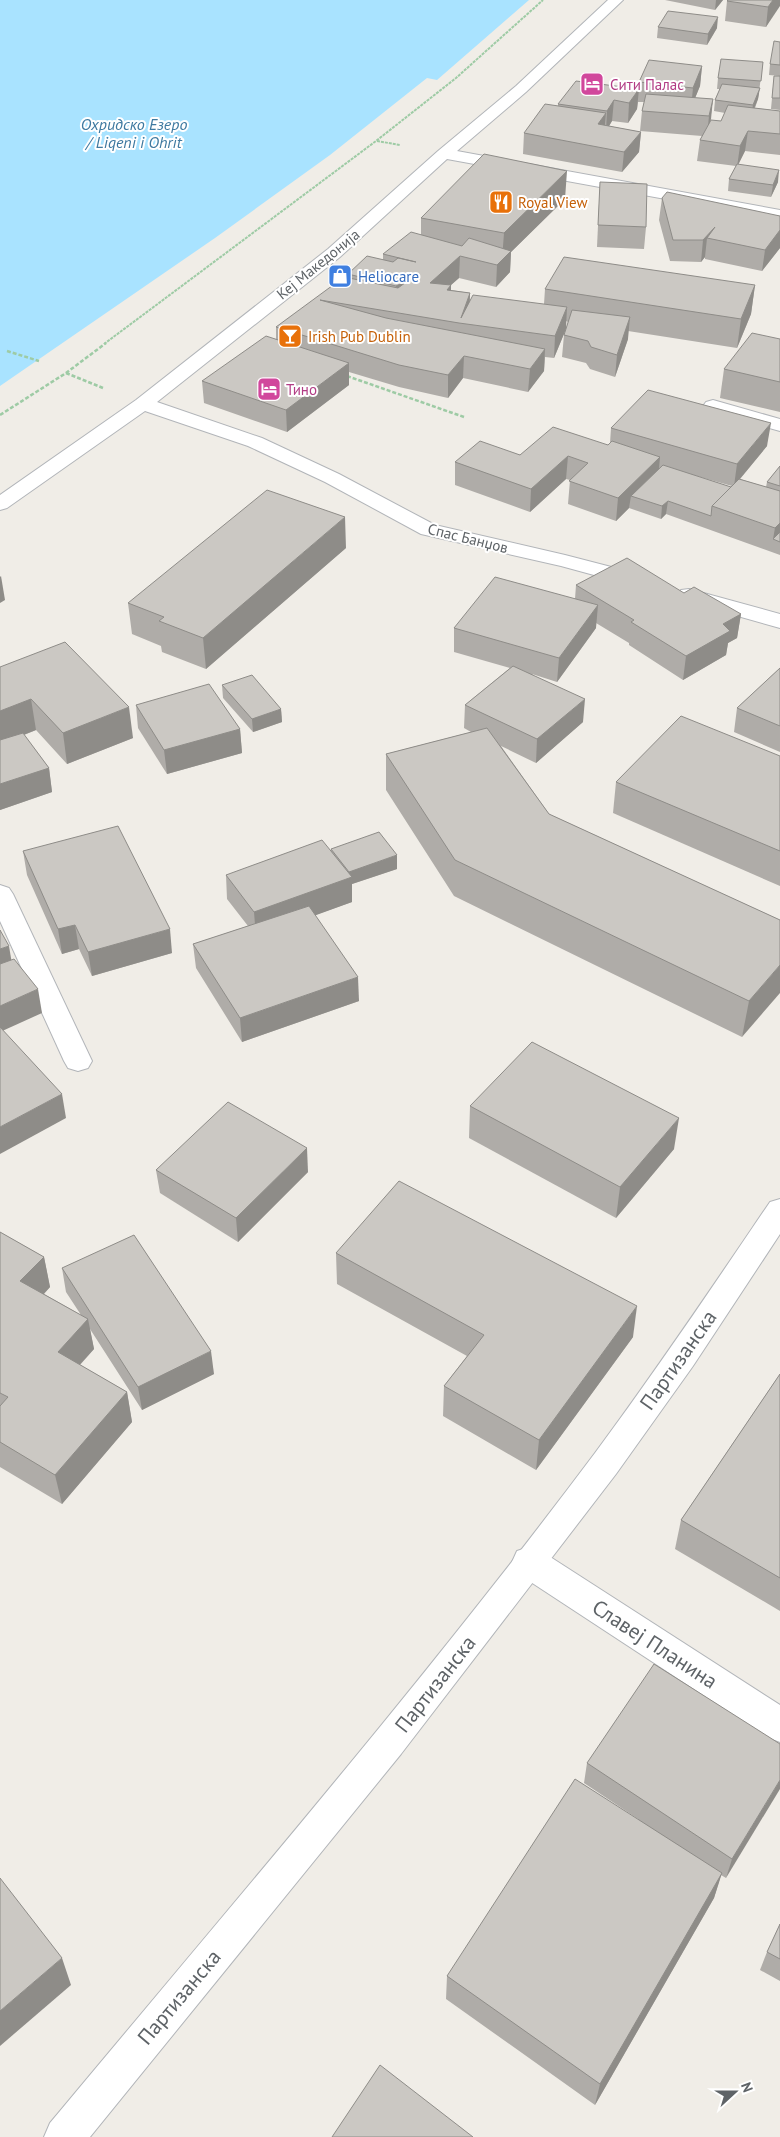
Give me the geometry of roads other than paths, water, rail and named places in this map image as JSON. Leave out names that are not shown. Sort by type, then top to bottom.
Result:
[{"type":"street","name":"Кеј Македонија","points":[[0,504],[143,404],[334,253],[444,154],[521,90],[616,0]]},
{"type":"street","points":[[444,154],[780,215]]},
{"type":"street","name":"Спас Банџов","points":[[143,404],[255,442],[332,478],[428,530],[565,561],[780,621]]},
{"type":"street","points":[[713,406],[780,425]]},
{"type":"street","points":[[0,894],[78,1061]]},
{"type":"street","name":"Партизанска","points":[[64,2137],[404,1725],[579,1500],[704,1325],[780,1210]]},
{"type":"street","name":"Славеј Планина","points":[[529,1562],[780,1725]]},
{"type":"water","name":"Охридско Езеро / Liqeni i Ohrit","points":[[0,0],[529,0],[437,80],[427,78],[330,155],[215,238],[0,386]]},
{"type":"place","name":"Сити Палас","points":[[592,84]]},
{"type":"place","name":"Royal View","points":[[501,202]]},
{"type":"place","name":"Heliocare","points":[[340,276]]},
{"type":"place","name":"Irish Pub Dublin","points":[[290,336]]},
{"type":"place","name":"Тино","points":[[269,389]]}]
